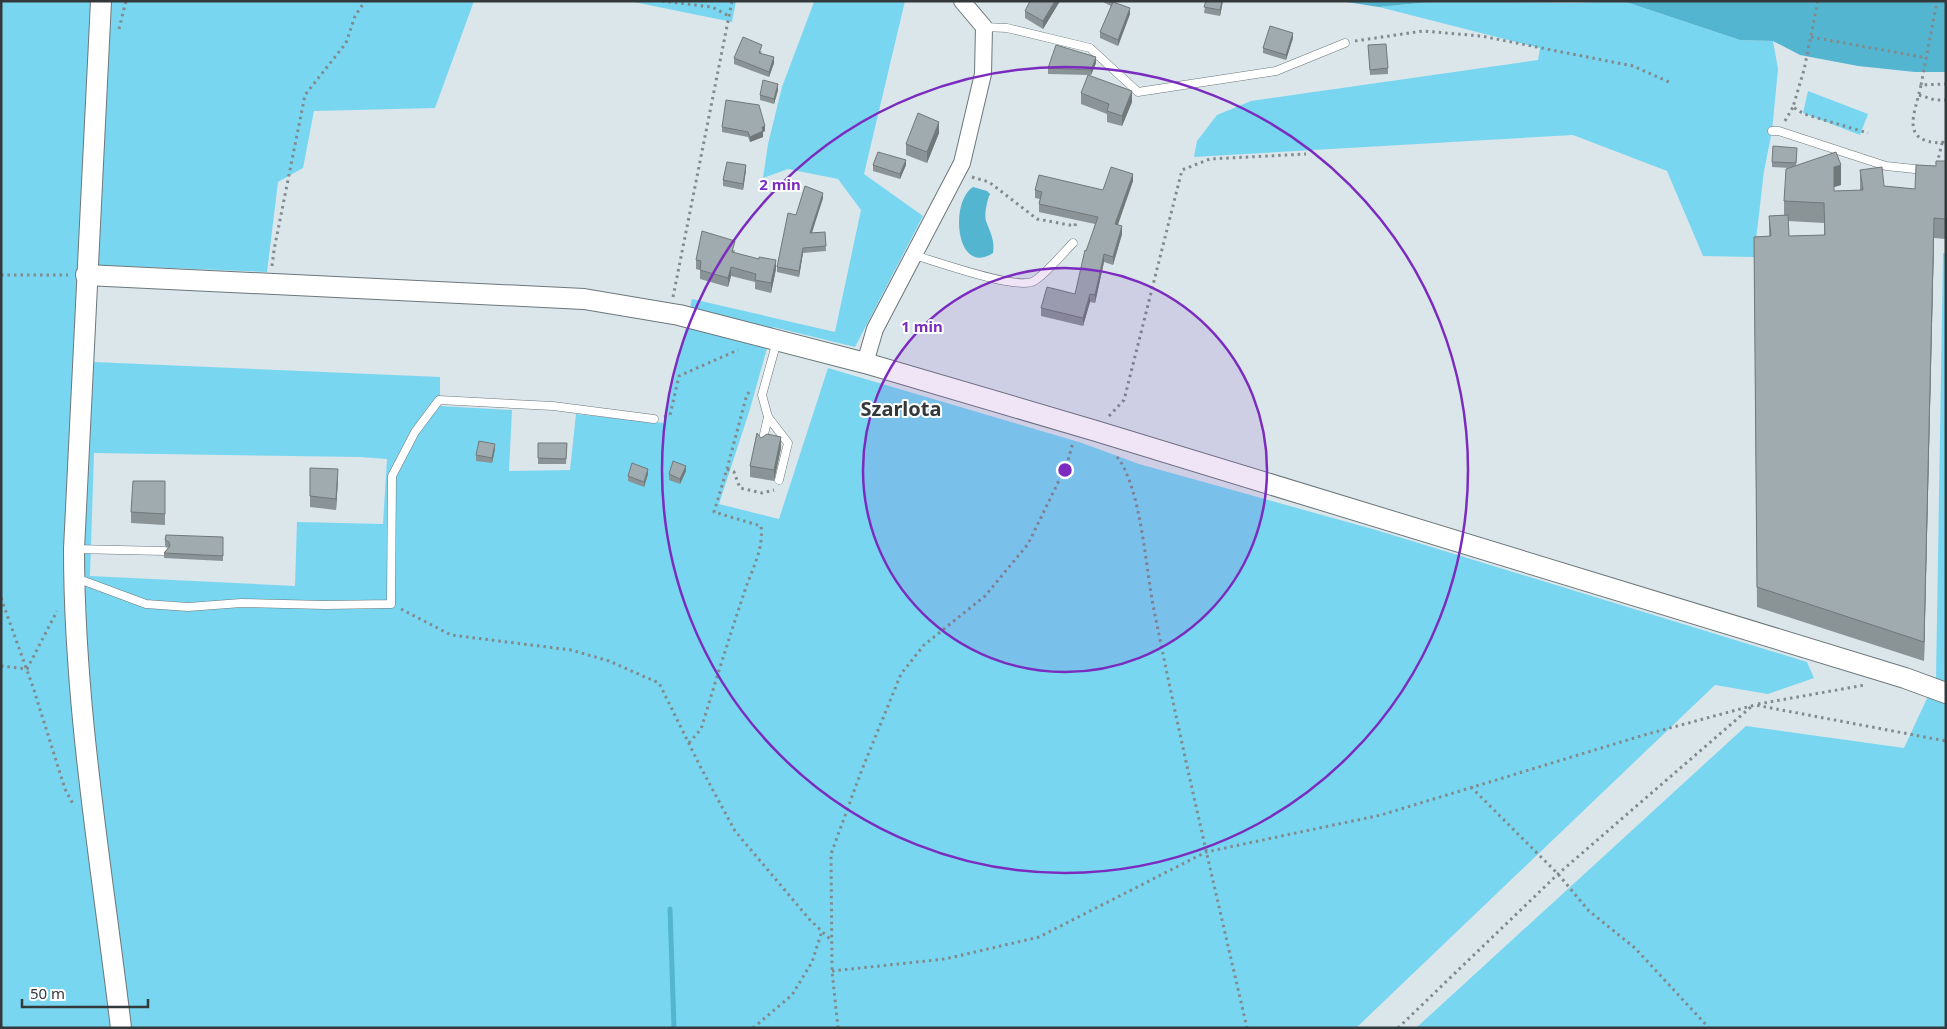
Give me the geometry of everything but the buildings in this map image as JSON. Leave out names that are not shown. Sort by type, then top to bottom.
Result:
[{"type":"street","points":[[101,1],[86,275],[74,577],[83,736],[121,1028]]},
{"type":"street","points":[[865,363],[875,328],[962,163],[983,74],[984,27],[968,4]]},
{"type":"street","points":[[86,275],[584,299],[680,315],[865,363],[1896,675],[1946,693]]},
{"type":"lane","points":[[984,27],[1007,28],[1090,48],[1138,92],[1276,70],[1344,43]]},
{"type":"lane","points":[[1772,131],[1780,131],[1886,166],[1935,172]]},
{"type":"lane","points":[[914,255],[996,279],[1023,284],[1034,282],[1074,243]]},
{"type":"lane","points":[[777,340],[762,395],[768,417],[788,443],[779,480]]},
{"type":"lane","points":[[74,577],[146,604],[188,607],[241,603],[391,604],[392,476],[415,432],[439,400],[553,406],[654,419]]},
{"type":"lane","points":[[762,444],[768,417]]},
{"type":"lane","points":[[74,548],[164,551]]},
{"type":"path","points":[[270,284],[274,250],[305,95],[346,43],[355,16],[365,1]]},
{"type":"path","points":[[662,1],[712,7],[729,16]]},
{"type":"path","points":[[676,285],[732,1]]},
{"type":"path","points":[[1783,125],[1794,106],[1818,1]]},
{"type":"path","points":[[1937,1],[1912,128],[1915,135],[1920,139],[1942,143]]},
{"type":"path","points":[[1344,43],[1423,31],[1481,36],[1633,66],[1669,82]]},
{"type":"path","points":[[1811,37],[1927,58]]},
{"type":"path","points":[[1921,85],[1946,84]]},
{"type":"path","points":[[1919,95],[1946,100]]},
{"type":"path","points":[[1794,106],[1804,114],[1868,133]]},
{"type":"path","points":[[1935,172],[1942,143],[1946,139]]},
{"type":"path","points":[[838,1028],[832,971],[830,854],[901,674],[924,645],[985,596],[1028,544],[1086,429],[1124,400],[1182,170],[1210,159],[1306,154]]},
{"type":"path","points":[[957,173],[989,182],[1037,219],[1075,226],[1076,220]]},
{"type":"path","points":[[1,275],[86,275]]},
{"type":"path","points":[[654,419],[670,415],[679,376],[740,349]]},
{"type":"path","points":[[689,743],[701,729],[762,537],[761,526],[714,512],[747,394],[764,382]]},
{"type":"path","points":[[1086,429],[1123,464],[1136,505],[1154,609],[1206,852],[1247,1028]]},
{"type":"path","points":[[727,469],[734,472],[740,488],[762,493],[774,490],[779,480]]},
{"type":"path","points":[[1,598],[27,669],[65,789],[77,811]]},
{"type":"path","points":[[391,604],[452,635],[571,650],[609,661],[659,683],[735,830],[810,920],[832,941]]},
{"type":"path","points":[[27,669],[60,605]]},
{"type":"path","points":[[1,666],[27,669]]},
{"type":"path","points":[[832,971],[945,959],[1039,937],[1206,852],[1381,815],[1644,734],[1755,705],[1868,685]]},
{"type":"path","points":[[1755,705],[1946,741]]},
{"type":"path","points":[[1398,1028],[1558,874],[1755,705]]},
{"type":"path","points":[[1471,787],[1558,874],[1589,911],[1635,948],[1709,1028]]},
{"type":"path","points":[[754,1028],[792,995],[812,962],[822,931]]},
{"type":"shaded area","points":[[1,1],[474,1],[435,108],[314,111],[303,168],[278,182],[267,272],[98,265],[94,362],[440,377],[440,406],[512,410],[509,471],[570,470],[576,414],[664,423],[692,299],[835,332],[861,210],[838,179],[788,169],[763,178],[768,144],[782,87],[814,2],[810,1],[905,1],[864,174],[923,216],[855,347],[773,327],[750,409],[719,504],[779,519],[828,368],[1082,443],[1139,464],[1376,530],[1807,662],[1814,678],[1768,694],[1715,685],[1356,1028],[1,1028]],"holes":[[[94,453],[387,459],[383,524],[297,522],[295,586],[90,576]]]},
{"type":"shaded area","points":[[629,1],[736,1],[732,22]]},
{"type":"shaded area","points":[[1340,1],[1440,1],[1379,7]]},
{"type":"shaded area","points":[[1440,1],[1573,3],[1623,1],[1740,40],[1773,41],[1778,69],[1772,131],[1764,171],[1754,257],[1703,256],[1667,171],[1573,135],[1194,157],[1197,141],[1217,115],[1251,101],[1538,60],[1540,48],[1379,7]]},
{"type":"shaded area","points":[[1623,1],[1946,1],[1946,72],[1915,72],[1858,66],[1800,55],[1773,41],[1740,40]]},
{"type":"shaded area","points":[[1808,91],[1868,114],[1860,135],[1803,113]]},
{"type":"shaded area","points":[[973,187],[987,191],[990,194],[985,218],[993,240],[993,253],[981,258],[971,255],[964,247],[960,235],[961,207],[965,195]]},
{"type":"shaded area","points":[[1943,253],[1946,253],[1946,1028],[1416,1028],[1746,726],[1904,748],[1936,679]]},
{"type":"waterway","points":[[670,909],[674,1028]]},
{"type":"district","name":"Szarlota","points":[[901,409]]}]
